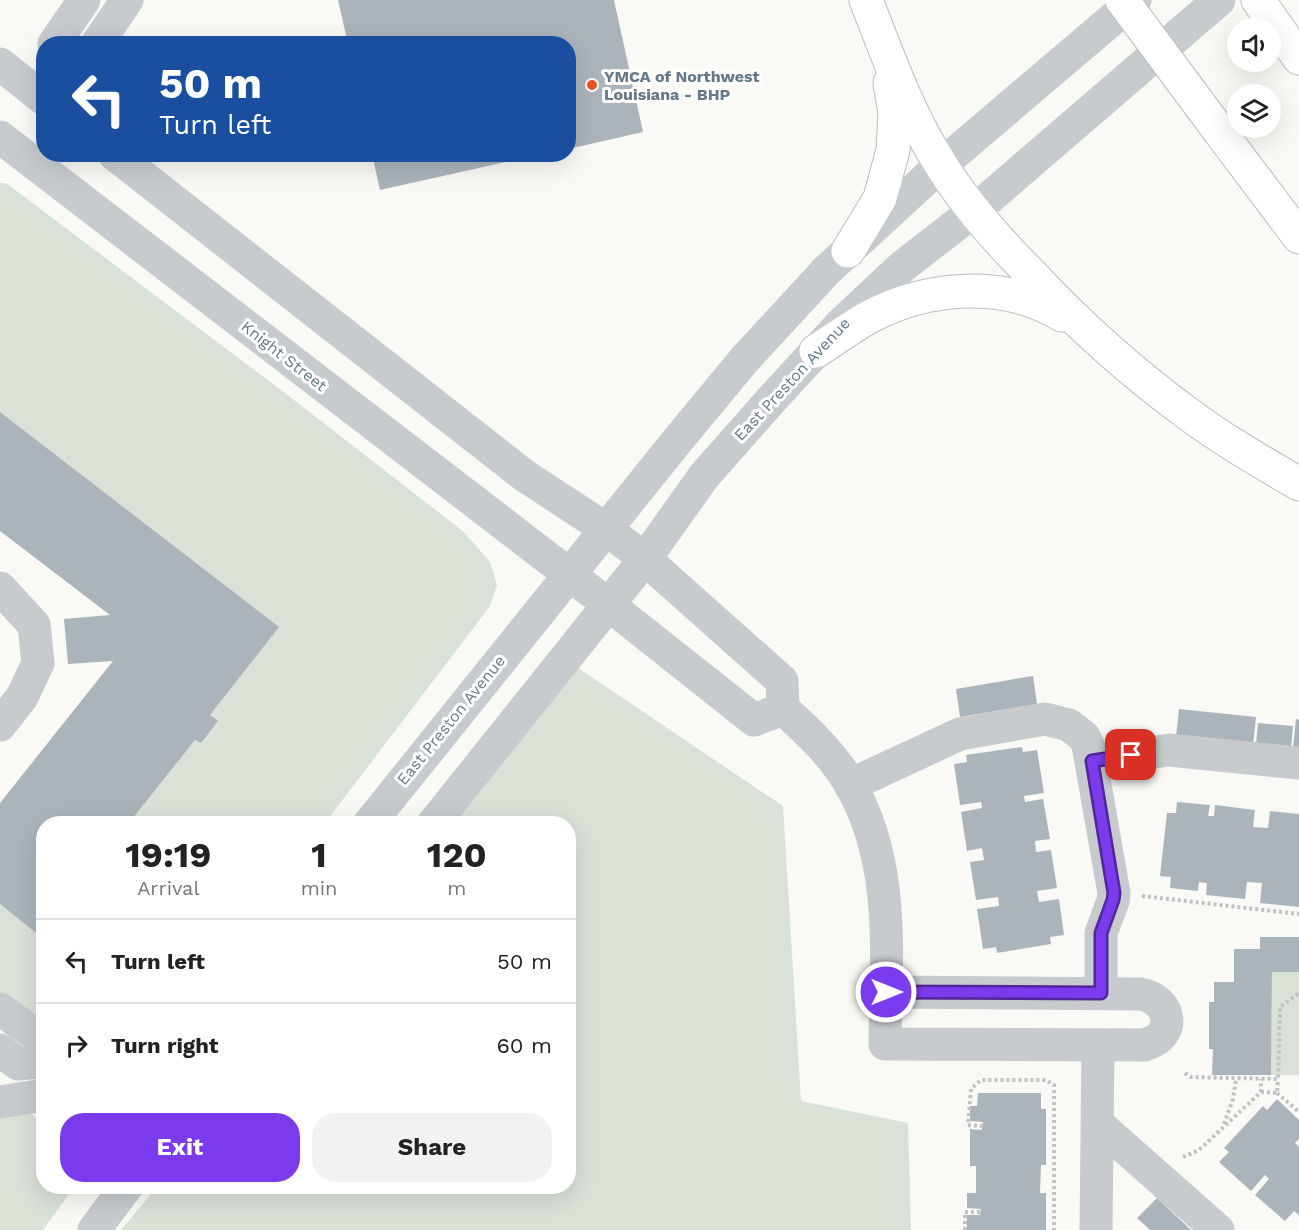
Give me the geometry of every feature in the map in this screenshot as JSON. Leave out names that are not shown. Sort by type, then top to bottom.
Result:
[{"type":"main road","points":[[866,0],[902,93],[941,165],[974,211],[1032,276],[1115,356],[1188,414],[1299,484]]},
{"type":"main road","points":[[1122,0],[1299,237]]},
{"type":"main road","points":[[1258,0],[1299,58]]},
{"type":"main road","points":[[848,251],[880,198],[892,150],[895,113],[885,49]]},
{"type":"main road","points":[[816,351],[870,316],[906,300],[950,291],[983,290],[1019,297],[1054,310],[1086,329]]},
{"type":"street","points":[[59,36],[84,0]]},
{"type":"street","points":[[102,36],[127,0]]},
{"type":"street","name":"East Preston Avenue","points":[[375,816],[744,360],[827,270],[941,165],[1135,0]]},
{"type":"street","name":"East Preston Avenue","points":[[439,816],[645,559],[704,476],[842,323],[903,266],[974,211],[1219,0]]},
{"type":"street","name":"Knight Street","points":[[5,152],[609,605],[754,720],[783,709]]},
{"type":"street","points":[[124,162],[525,476],[606,529],[645,559],[782,681],[783,709],[809,732],[850,785],[872,837],[884,889],[885,1044],[1149,1044],[1163,1034],[1167,1020],[1166,1012],[1161,1005],[1147,995],[886,992]]},
{"type":"street","points":[[0,588],[34,625],[38,663],[22,697],[0,725]]},
{"type":"street","points":[[850,785],[960,734],[1045,719],[1069,724],[1084,737],[1092,761],[1114,893],[1101,933],[1090,993],[1089,1045],[1098,1124],[1096,1230]]},
{"type":"street","points":[[1092,761],[1169,750],[1299,763]]},
{"type":"street","points":[[0,1009],[36,1035]]},
{"type":"street","points":[[0,1050],[18,1064],[36,1064]]},
{"type":"street","points":[[0,1102],[36,1096]]},
{"type":"street","points":[[1098,1124],[1218,1230]]},
{"type":"street","points":[[94,1230],[121,1194]]},
{"type":"path","points":[[1114,893],[1299,914]]},
{"type":"path","points":[[1277,1092],[1280,1007],[1299,993]]},
{"type":"path","points":[[1185,1074],[1190,1077],[1278,1079]]},
{"type":"path","points":[[1223,1125],[1233,1099],[1236,1079]]},
{"type":"path","points":[[1261,1079],[1261,1092]]},
{"type":"path","points":[[983,1126],[968,1125],[972,1089],[981,1080],[1046,1080],[1054,1085],[1054,1230]]},
{"type":"path","points":[[1183,1157],[1199,1150],[1223,1125],[1261,1092],[1277,1092],[1299,1112]]},
{"type":"path","points":[[965,1230],[965,1212],[980,1212]]},
{"type":"shaded area","points":[[0,183],[6,183],[281,390],[464,532],[490,562],[497,585],[490,606],[330,816],[135,816],[195,740],[201,742],[210,715],[278,627],[0,412]]},
{"type":"shaded area","points":[[578,668],[783,806],[801,1101],[908,1123],[911,1230],[121,1230],[151,1194],[576,1194],[576,816],[458,816]]},
{"type":"shaded area","points":[[0,904],[36,932],[36,1039],[0,1011]]},
{"type":"shaded area","points":[[1272,972],[1299,972],[1299,1075],[1271,1075]]},
{"type":"shaded area","points":[[0,1087],[36,1118],[36,1194],[69,1194],[43,1230],[0,1230]]},
{"type":"building","name":"YMCA of Northwest Louisiana - BHP","points":[[338,0],[614,0],[643,132],[576,147],[576,36],[346,36]]},
{"type":"building","points":[[374,162],[506,162],[380,190]]},
{"type":"building","points":[[0,412],[279,627],[210,715],[218,721],[201,743],[195,740],[135,816],[36,816],[36,933],[0,904],[0,803],[113,661],[68,664],[64,619],[110,615],[0,531]]},
{"type":"building","points":[[1033,676],[1037,704],[960,717],[956,689]]},
{"type":"building","points":[[1179,709],[1256,717],[1253,745],[1176,737]]},
{"type":"building","points":[[1296,719],[1299,720],[1299,749],[1293,748]]},
{"type":"building","points":[[1258,723],[1293,726],[1291,748],[1256,744]]},
{"type":"building","points":[[1022,747],[1023,752],[1037,750],[1044,793],[1024,796],[1025,802],[1043,799],[1050,839],[1035,841],[1036,852],[1051,850],[1057,888],[1037,891],[1039,902],[1059,899],[1064,935],[1050,937],[1051,944],[997,953],[996,947],[983,949],[977,909],[999,906],[998,897],[976,900],[970,862],[984,860],[982,848],[967,851],[961,812],[982,808],[981,802],[960,805],[954,764],[967,762],[966,755]]},
{"type":"building","points":[[1177,802],[1210,805],[1208,816],[1214,816],[1215,805],[1255,810],[1253,827],[1268,828],[1270,811],[1299,814],[1299,907],[1260,903],[1262,883],[1247,882],[1245,899],[1206,895],[1207,883],[1199,882],[1198,891],[1170,888],[1171,877],[1160,876],[1167,813],[1176,813]]},
{"type":"building","points":[[1260,937],[1299,937],[1299,972],[1272,972],[1271,1075],[1212,1075],[1213,1049],[1209,1049],[1209,1002],[1214,1002],[1214,982],[1234,982],[1234,949],[1260,949]]},
{"type":"building","points":[[978,1093],[1041,1093],[1041,1109],[1046,1109],[1046,1165],[1041,1165],[1040,1193],[1046,1193],[1046,1230],[967,1230],[967,1215],[980,1215],[981,1209],[967,1208],[967,1193],[976,1193],[976,1166],[970,1166],[970,1129],[982,1130],[983,1122],[970,1121],[970,1106],[977,1106]]},
{"type":"building","points":[[1277,1099],[1299,1120],[1299,1139],[1295,1143],[1299,1147],[1299,1215],[1294,1211],[1285,1221],[1255,1195],[1269,1179],[1265,1175],[1251,1191],[1219,1162],[1229,1152],[1224,1148],[1263,1106],[1267,1110]]},
{"type":"building","points":[[1157,1198],[1191,1230],[1150,1230],[1137,1218]]},
{"type":"place","name":"YMCA of Northwest Louisiana - BHP","points":[[592,85]]},
{"type":"route","points":[[886,992],[1101,993],[1101,933],[1114,893],[1092,761],[1131,755]]}]
